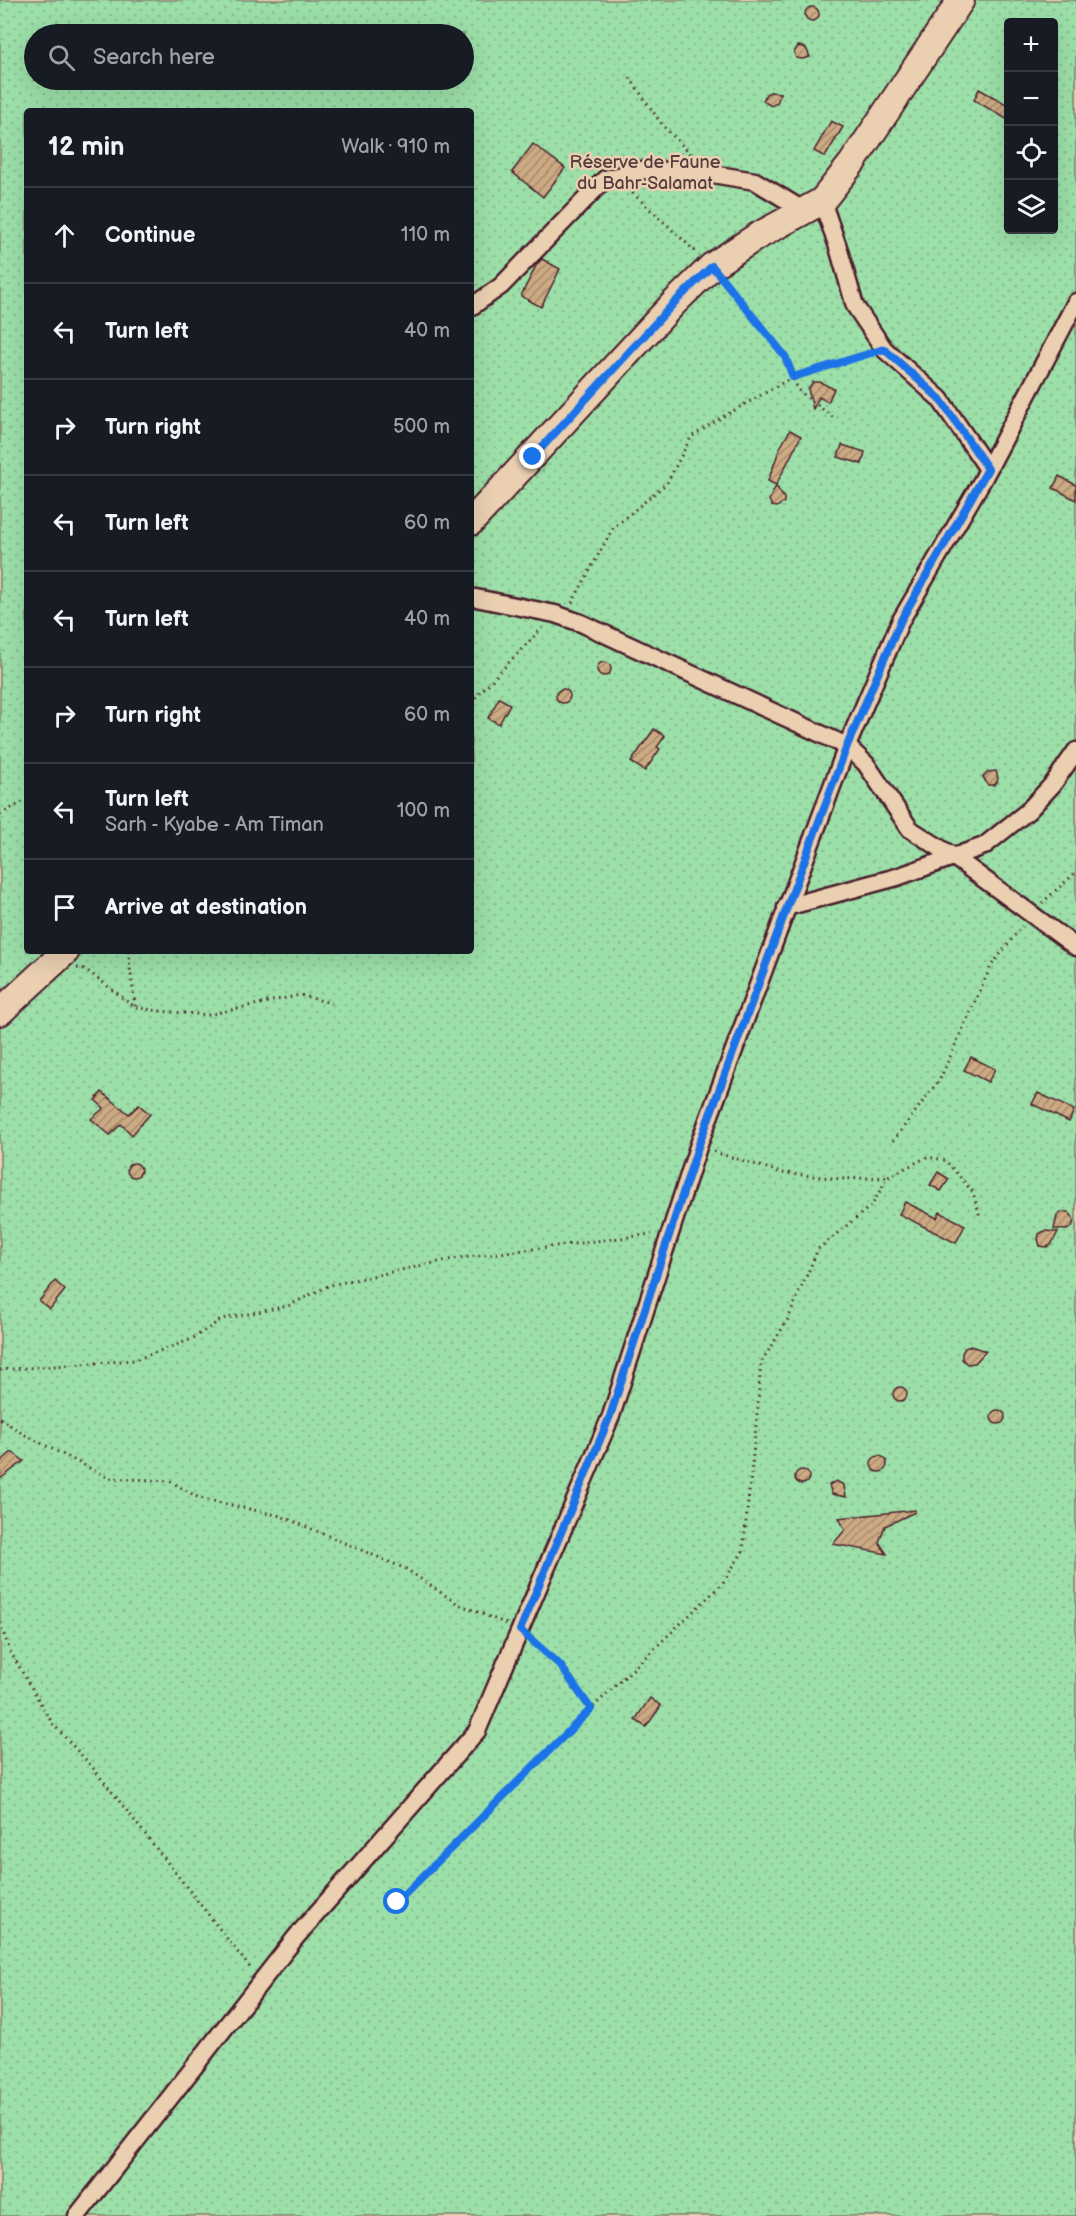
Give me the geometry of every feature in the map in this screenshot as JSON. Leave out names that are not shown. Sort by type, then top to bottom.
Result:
[{"type":"main road","points":[[474,519],[667,311],[712,266],[756,237],[812,206],[859,154],[961,0]]},
{"type":"main road","points":[[0,1012],[58,957]]},
{"type":"street","points":[[474,305],[501,286],[605,179],[642,170],[710,174],[755,181],[812,206],[838,247],[855,306],[884,349],[940,399],[988,469]]},
{"type":"street","points":[[77,2216],[296,1937],[477,1731],[610,1416],[698,1147],[847,746],[901,620],[988,469],[1076,302]]},
{"type":"street","points":[[474,598],[555,614],[581,623],[847,746],[866,764],[910,829],[954,857],[1076,947]]},
{"type":"street","points":[[786,907],[897,877],[984,846],[1028,811],[1053,784],[1076,750]]},
{"type":"path","points":[[630,78],[663,126],[710,174]]},
{"type":"path","points":[[626,174],[627,188],[712,266],[785,356],[798,390],[836,418]]},
{"type":"path","points":[[474,699],[555,614],[572,603],[613,528],[667,483],[692,437],[793,377],[884,349]]},
{"type":"path","points":[[0,814],[24,802]]},
{"type":"path","points":[[893,1141],[940,1079],[991,966],[1030,915],[1076,872]]},
{"type":"path","points":[[128,954],[135,1007]]},
{"type":"path","points":[[58,957],[85,969],[135,1007],[208,1015],[300,995],[334,1004]]},
{"type":"path","points":[[698,1147],[783,1173],[841,1179],[888,1177],[927,1157],[945,1160],[973,1192],[980,1217]]},
{"type":"path","points":[[397,1902],[591,1709],[722,1584],[743,1551],[761,1363],[788,1319],[818,1249],[872,1205],[888,1177]]},
{"type":"path","points":[[0,1370],[135,1360],[192,1339],[222,1319],[288,1306],[330,1285],[453,1259],[671,1231]]},
{"type":"path","points":[[0,1418],[23,1434],[109,1478],[170,1481],[199,1498],[281,1516],[406,1569],[458,1604],[520,1630],[560,1665],[591,1709]]},
{"type":"path","points":[[0,1623],[10,1651],[52,1723],[94,1769],[261,1982]]},
{"type":"green space","name":"Réserve de Faune du Bahr-Salamat","points":[[0,0],[1076,0],[1076,2216],[0,2216]]},
{"type":"building","points":[[812,7],[817,9],[819,14],[817,19],[812,21],[807,19],[805,14],[807,9]]},
{"type":"building","points":[[798,46],[806,48],[810,57],[796,58],[794,52]]},
{"type":"building","points":[[979,89],[1004,103],[1004,118],[974,100]]},
{"type":"building","points":[[781,93],[777,103],[771,106],[763,101],[766,94]]},
{"type":"building","points":[[831,121],[843,127],[825,157],[814,151]]},
{"type":"building","points":[[533,144],[565,168],[543,197],[512,172]]},
{"type":"building","points":[[542,259],[560,269],[541,307],[521,296],[537,264]]},
{"type":"building","points":[[813,382],[820,382],[834,389],[828,402],[819,397],[813,409],[808,389]]},
{"type":"building","points":[[790,430],[801,436],[776,485],[768,481],[780,448]]},
{"type":"building","points":[[842,445],[865,452],[862,464],[838,457]]},
{"type":"building","points":[[1059,476],[1076,485],[1076,500],[1053,488]]},
{"type":"building","points":[[776,486],[784,498],[784,502],[777,507],[772,506],[769,500]]},
{"type":"building","points":[[604,662],[609,664],[611,669],[609,674],[604,676],[599,674],[597,669],[599,664]]},
{"type":"building","points":[[563,689],[568,691],[570,696],[568,701],[563,703],[558,701],[556,696],[558,691]]},
{"type":"building","points":[[499,698],[510,704],[499,724],[488,718]]},
{"type":"building","points":[[654,729],[665,736],[657,747],[660,749],[645,771],[631,762]]},
{"type":"building","points":[[996,771],[997,782],[994,785],[988,785],[983,777],[988,772]]},
{"type":"building","points":[[971,1057],[995,1069],[988,1082],[964,1070]]},
{"type":"building","points":[[102,1092],[129,1114],[139,1105],[150,1114],[132,1135],[121,1124],[110,1135],[91,1119],[104,1108],[95,1100]]},
{"type":"building","points":[[1038,1093],[1074,1110],[1069,1122],[1032,1104]]},
{"type":"building","points":[[134,1163],[139,1165],[141,1170],[139,1175],[134,1177],[129,1175],[127,1170],[129,1165]]},
{"type":"building","points":[[938,1172],[949,1179],[941,1191],[930,1185]]},
{"type":"building","points":[[905,1202],[937,1218],[940,1212],[965,1225],[956,1243],[899,1214]]},
{"type":"building","points":[[1062,1212],[1068,1212],[1072,1216],[1074,1221],[1072,1227],[1067,1230],[1054,1229],[1057,1216]]},
{"type":"building","points":[[1044,1231],[1058,1232],[1051,1245],[1047,1247],[1040,1246],[1038,1239],[1039,1234]]},
{"type":"building","points":[[55,1281],[65,1290],[50,1309],[39,1301]]},
{"type":"building","points":[[970,1346],[986,1351],[975,1363],[967,1364],[962,1359],[962,1353]]},
{"type":"building","points":[[897,1387],[903,1387],[907,1394],[903,1401],[897,1401],[893,1397],[893,1391]]},
{"type":"building","points":[[995,1410],[1001,1410],[1005,1417],[1001,1424],[995,1424],[991,1420],[991,1414]]},
{"type":"building","points":[[12,1452],[24,1461],[0,1479],[0,1462]]},
{"type":"building","points":[[879,1456],[885,1458],[887,1464],[885,1470],[879,1472],[873,1470],[871,1464],[873,1458]]},
{"type":"building","points":[[799,1470],[805,1470],[809,1477],[805,1484],[799,1484],[795,1480],[795,1474]]},
{"type":"building","points":[[836,1481],[844,1485],[846,1497],[832,1494],[829,1485]]},
{"type":"building","points":[[915,1510],[885,1526],[879,1542],[887,1554],[833,1544],[845,1530],[839,1518]]},
{"type":"building","points":[[650,1698],[661,1706],[646,1727],[635,1720]]},
{"type":"route","points":[[397,1902],[591,1709],[560,1665],[520,1630],[610,1416],[698,1147],[828,792],[901,620],[988,469],[940,399],[884,349],[793,377],[785,356],[712,266],[674,303],[533,457]]}]
